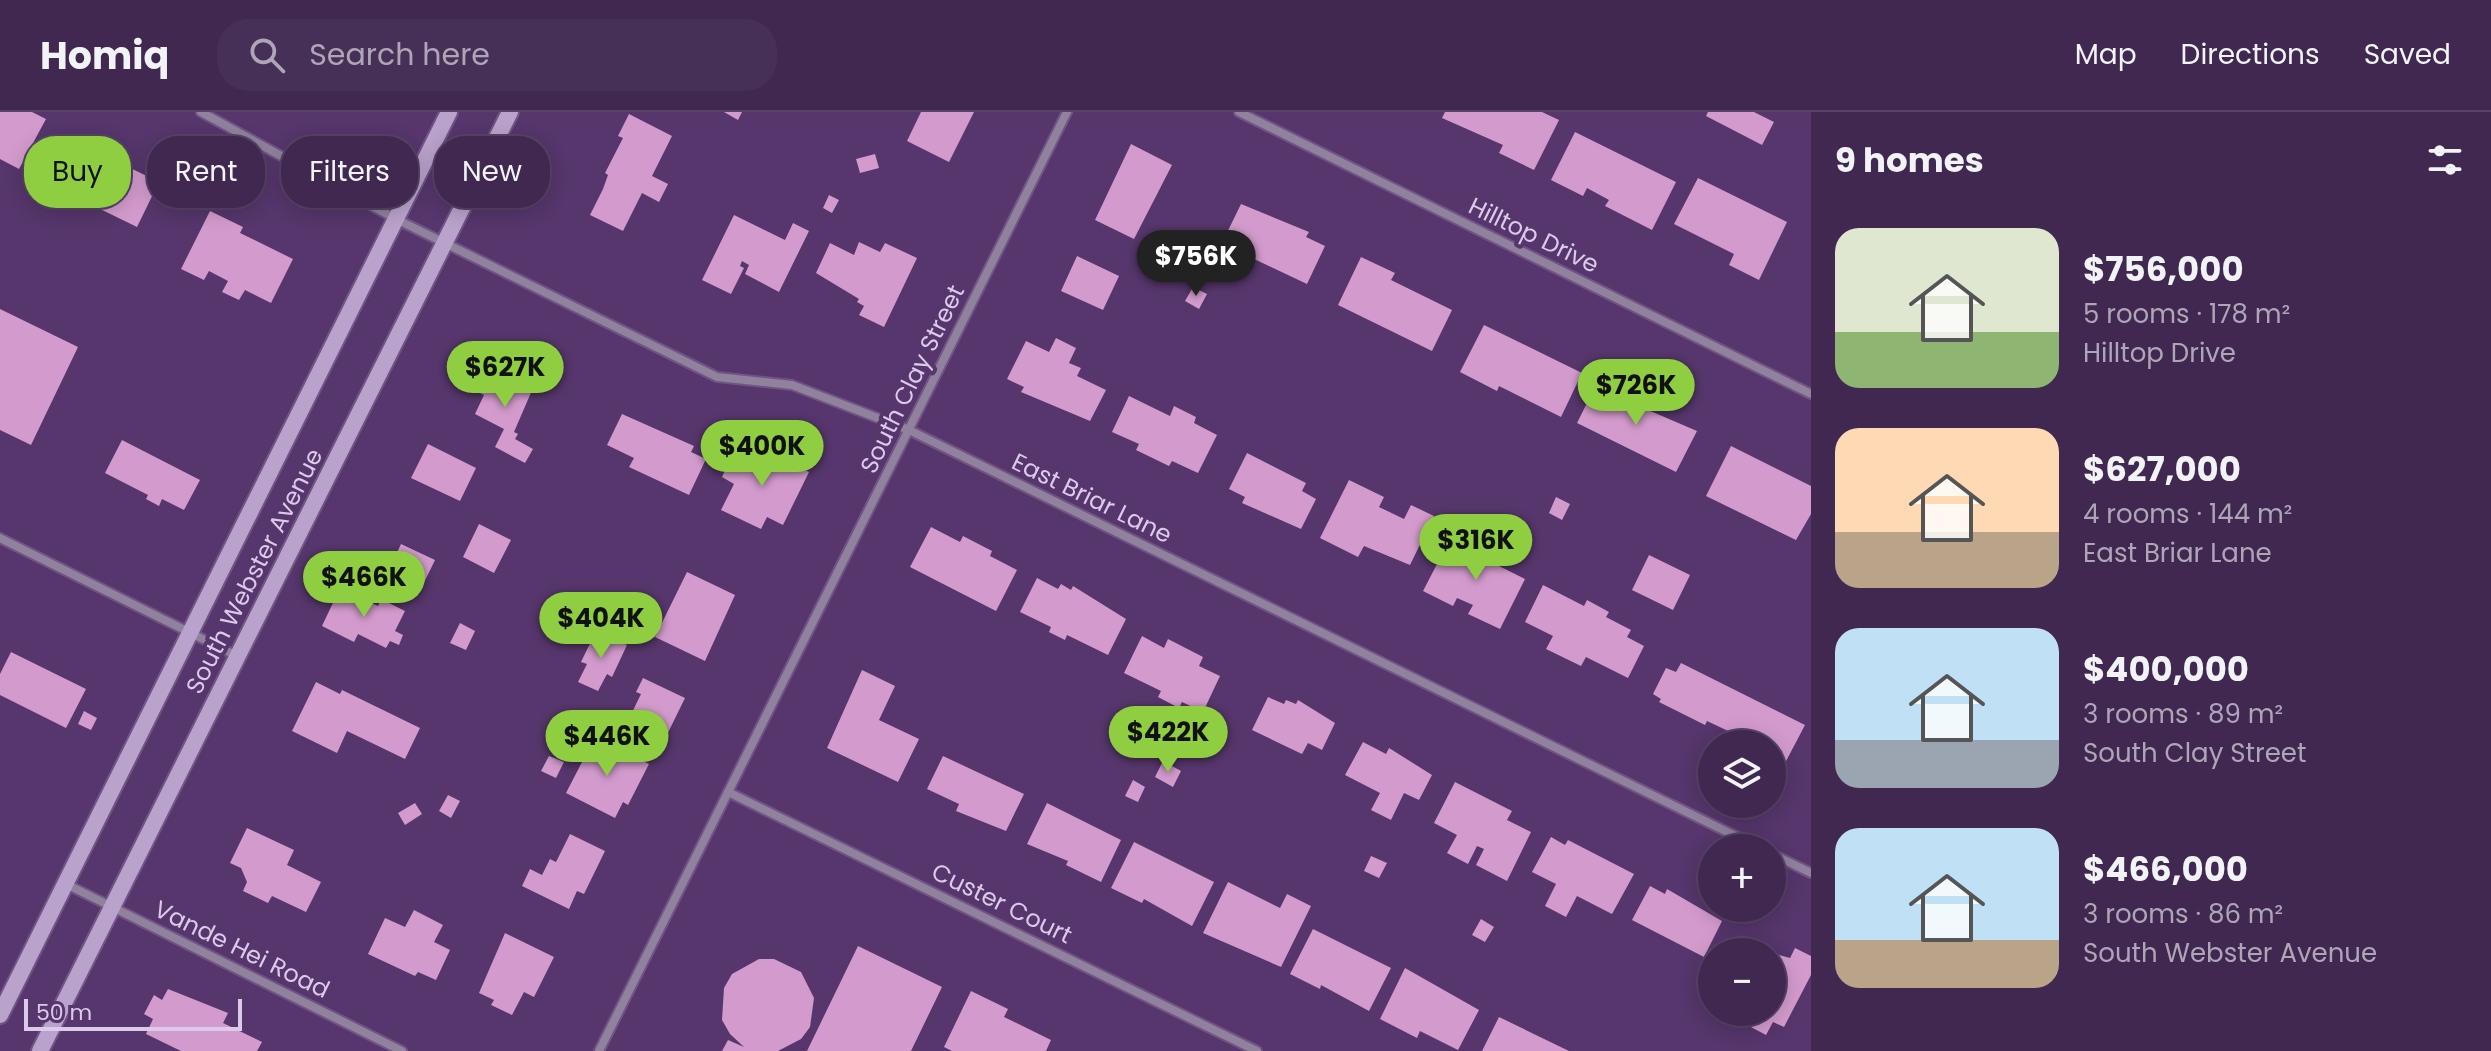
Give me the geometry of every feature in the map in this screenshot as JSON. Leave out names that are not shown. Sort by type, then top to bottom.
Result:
[{"type":"main road","name":"South Webster Avenue","points":[[0,1015],[449,112]]},
{"type":"main road","name":"South Webster Avenue","points":[[40,1051],[510,112]]},
{"type":"street","name":"East Briar Lane","points":[[201,112],[396,219],[717,377],[792,385],[909,430],[1731,834]]},
{"type":"street","name":"South Clay Street","points":[[599,1051],[1067,112]]},
{"type":"street","name":"Hilltop Drive","points":[[1239,112],[1811,394]]},
{"type":"street","points":[[0,538],[237,656]]},
{"type":"street","name":"Custer Court","points":[[728,792],[1257,1051]]},
{"type":"street","points":[[1786,861],[1811,873]]},
{"type":"street","name":"Vande Hei Road","points":[[65,883],[402,1051]]},
{"type":"building","points":[[0,112],[32,112],[46,119],[37,136],[24,136],[24,160],[19,169],[0,159]]},
{"type":"building","points":[[724,112],[742,112],[738,120]]},
{"type":"building","points":[[921,112],[974,112],[949,162],[907,141]]},
{"type":"building","points":[[1445,112],[1542,112],[1559,120],[1534,170],[1499,153],[1503,145],[1442,118]]},
{"type":"building","points":[[1708,112],[1754,112],[1774,122],[1762,145],[1706,116]]},
{"type":"building","points":[[629,114],[672,136],[652,176],[668,184],[659,202],[642,193],[623,231],[590,215],[608,175],[605,173],[623,138],[618,136]]},
{"type":"building","points":[[1575,132],[1676,182],[1652,230],[1605,206],[1609,200],[1587,188],[1583,196],[1551,180]]},
{"type":"building","points":[[1131,144],[1172,165],[1134,239],[1095,220]]},
{"type":"building","points":[[875,154],[879,168],[860,173],[856,159]]},
{"type":"building","points":[[131,168],[147,176],[147,207],[137,227],[98,208],[131,208]]},
{"type":"building","points":[[1698,178],[1787,222],[1759,280],[1729,265],[1734,254],[1674,224]]},
{"type":"building","points":[[829,195],[839,200],[832,213],[823,208]]},
{"type":"building","points":[[1241,204],[1309,232],[1306,237],[1325,246],[1307,284],[1252,258],[1249,265],[1218,251]]},
{"type":"building","points":[[210,211],[243,227],[240,233],[293,259],[271,303],[245,290],[239,300],[222,292],[228,281],[209,271],[204,280],[181,269]]},
{"type":"building","points":[[734,215],[785,240],[793,223],[809,231],[779,292],[745,274],[749,265],[742,261],[740,266],[744,268],[731,294],[702,280]]},
{"type":"building","points":[[859,242],[880,252],[885,243],[917,258],[884,327],[859,315],[864,306],[857,302],[859,299],[816,273],[830,243],[854,255]]},
{"type":"building","points":[[1077,256],[1119,276],[1103,310],[1061,291]]},
{"type":"building","points":[[1361,257],[1395,273],[1391,280],[1452,310],[1432,351],[1338,305]]},
{"type":"building","points":[[1193,287],[1207,294],[1199,309],[1185,301]]},
{"type":"building","points":[[0,309],[78,347],[31,445],[0,430]]},
{"type":"building","points":[[1484,325],[1582,373],[1561,417],[1499,386],[1497,391],[1460,372]]},
{"type":"building","points":[[1056,338],[1076,348],[1069,363],[1081,368],[1077,376],[1106,390],[1090,421],[1021,392],[1024,387],[1007,379],[1026,341],[1049,352]]},
{"type":"building","points":[[489,365],[533,388],[514,432],[518,434],[515,439],[533,449],[525,463],[495,447],[504,429],[475,414],[484,395],[476,391]]},
{"type":"building","points":[[1598,381],[1629,397],[1627,401],[1697,431],[1676,472],[1577,423]]},
{"type":"building","points":[[1129,396],[1170,416],[1174,406],[1196,417],[1194,423],[1217,435],[1198,473],[1172,461],[1169,466],[1136,450],[1139,444],[1112,432]]},
{"type":"building","points":[[622,414],[694,446],[691,452],[706,459],[689,495],[629,467],[634,458],[607,445]]},
{"type":"building","points":[[122,440],[200,480],[184,510],[162,499],[159,506],[146,499],[148,495],[105,473]]},
{"type":"building","points":[[428,444],[476,468],[460,501],[411,478]]},
{"type":"building","points":[[1731,446],[1811,486],[1811,514],[1796,540],[1706,496]]},
{"type":"building","points":[[735,449],[761,461],[766,451],[809,472],[783,525],[767,517],[761,529],[721,510],[734,484],[722,477]]},
{"type":"building","points":[[1247,453],[1306,483],[1302,491],[1316,499],[1301,529],[1242,503],[1245,497],[1229,489]]},
{"type":"building","points":[[1349,480],[1384,497],[1379,507],[1404,519],[1411,505],[1434,516],[1410,565],[1364,546],[1358,557],[1320,538]]},
{"type":"building","points":[[1556,497],[1570,504],[1562,520],[1549,513]]},
{"type":"building","points":[[479,524],[511,540],[494,573],[463,557]]},
{"type":"building","points":[[931,527],[960,542],[963,536],[992,551],[990,556],[1017,570],[996,611],[910,567]]},
{"type":"building","points":[[1481,539],[1506,551],[1499,566],[1525,579],[1500,629],[1468,614],[1473,605],[1457,598],[1453,606],[1423,591],[1449,541],[1474,553]]},
{"type":"building","points":[[401,544],[435,560],[419,593],[386,577]]},
{"type":"building","points":[[1649,555],[1690,575],[1673,610],[1632,590]]},
{"type":"building","points":[[687,572],[735,595],[705,661],[655,637]]},
{"type":"building","points":[[1037,578],[1058,589],[1061,584],[1071,590],[1073,586],[1126,619],[1108,655],[1067,635],[1065,640],[1049,632],[1051,627],[1020,612]]},
{"type":"building","points":[[1543,585],[1584,606],[1587,600],[1609,612],[1606,617],[1631,630],[1627,637],[1644,646],[1628,678],[1586,657],[1581,666],[1546,649],[1553,636],[1525,622]]},
{"type":"building","points":[[340,588],[378,606],[381,599],[405,611],[395,631],[403,635],[399,645],[390,641],[386,648],[358,634],[354,642],[322,626]]},
{"type":"building","points":[[460,623],[475,631],[466,650],[450,643]]},
{"type":"building","points":[[596,631],[627,645],[612,677],[607,674],[598,691],[578,682],[587,664],[581,662]]},
{"type":"building","points":[[1142,636],[1164,648],[1168,639],[1203,657],[1199,666],[1220,676],[1203,712],[1182,702],[1179,708],[1158,697],[1161,691],[1124,673]]},
{"type":"building","points":[[11,652],[86,689],[66,728],[0,695],[0,674]]},
{"type":"building","points":[[1681,663],[1805,725],[1786,761],[1786,730],[1726,730],[1707,721],[1705,725],[1659,702],[1661,699],[1653,694],[1666,668],[1676,672]]},
{"type":"building","points":[[862,670],[895,686],[879,720],[919,739],[898,782],[827,748]]},
{"type":"building","points":[[643,678],[685,698],[659,751],[622,733],[641,694],[636,692]]},
{"type":"building","points":[[316,682],[340,694],[342,690],[420,728],[405,759],[347,731],[337,753],[292,731]]},
{"type":"building","points":[[1268,697],[1284,704],[1286,700],[1296,704],[1298,700],[1335,723],[1322,750],[1308,743],[1302,754],[1252,730]]},
{"type":"building","points":[[84,711],[97,718],[91,730],[78,724]]},
{"type":"building","points":[[595,737],[649,764],[628,805],[623,802],[615,818],[566,793]]},
{"type":"building","points":[[1363,742],[1386,754],[1389,748],[1432,775],[1419,800],[1404,793],[1391,820],[1371,810],[1380,793],[1345,775]]},
{"type":"building","points":[[549,756],[564,762],[556,778],[541,771]]},
{"type":"building","points":[[943,756],[1024,794],[1006,831],[956,811],[959,804],[927,789]]},
{"type":"building","points":[[1163,761],[1181,771],[1173,787],[1155,777]]},
{"type":"building","points":[[1133,780],[1145,787],[1138,802],[1125,796]]},
{"type":"building","points":[[1455,782],[1512,811],[1507,820],[1531,832],[1507,881],[1476,865],[1484,849],[1477,846],[1468,864],[1447,853],[1457,835],[1434,823]]},
{"type":"building","points":[[448,795],[460,801],[451,818],[439,811]]},
{"type":"building","points":[[415,803],[422,814],[405,825],[398,813]]},
{"type":"building","points":[[1047,803],[1121,840],[1101,882],[1066,865],[1068,861],[1027,844]]},
{"type":"building","points":[[247,828],[294,850],[287,865],[321,882],[306,912],[272,896],[268,903],[243,891],[247,882],[241,868],[230,863]]},
{"type":"building","points":[[570,834],[605,851],[584,894],[577,891],[569,909],[522,886],[530,869],[542,875],[550,859],[556,862]]},
{"type":"building","points":[[1551,837],[1565,845],[1568,840],[1634,874],[1612,914],[1577,896],[1566,917],[1545,906],[1556,884],[1532,872]]},
{"type":"building","points":[[1134,842],[1214,882],[1192,926],[1144,899],[1142,903],[1111,888]]},
{"type":"building","points":[[1371,856],[1387,863],[1379,878],[1364,871]]},
{"type":"building","points":[[1228,882],[1280,908],[1287,894],[1311,906],[1281,967],[1203,933]]},
{"type":"building","points":[[1650,886],[1665,894],[1667,889],[1698,907],[1698,922],[1722,922],[1714,938],[1698,938],[1698,954],[1632,920]]},
{"type":"building","points":[[414,910],[443,925],[434,942],[450,950],[436,980],[418,972],[415,976],[368,954],[385,918],[405,927]]},
{"type":"building","points":[[1481,919],[1494,927],[1485,942],[1472,935]]},
{"type":"building","points":[[1313,929],[1391,968],[1369,1011],[1321,985],[1320,989],[1290,974]]},
{"type":"building","points":[[505,933],[554,957],[534,997],[524,992],[512,1015],[491,1005],[494,1000],[479,993]]},
{"type":"building","points":[[858,946],[942,987],[911,1051],[807,1051]]},
{"type":"building","points":[[1795,948],[1811,956],[1811,975],[1786,1023],[1786,957],[1790,958]]},
{"type":"building","points":[[759,959],[774,959],[801,972],[814,998],[810,1027],[801,1039],[778,1051],[722,1051],[728,1040],[744,1047],[730,1034],[722,1020],[724,988],[732,974]]},
{"type":"building","points":[[1405,968],[1479,1010],[1458,1050],[1420,1031],[1417,1038],[1380,1019]]},
{"type":"building","points":[[168,989],[228,1013],[223,1023],[262,1042],[257,1051],[181,1051],[146,1034],[153,1019],[144,1014],[154,995],[162,1000]]},
{"type":"building","points":[[971,991],[1008,1009],[1004,1017],[1051,1040],[1046,1051],[952,1051],[944,1047]]},
{"type":"building","points":[[1499,1017],[1569,1051],[1482,1051]]},
{"type":"building","points":[[1749,1026],[1771,1026],[1766,1035]]}]
